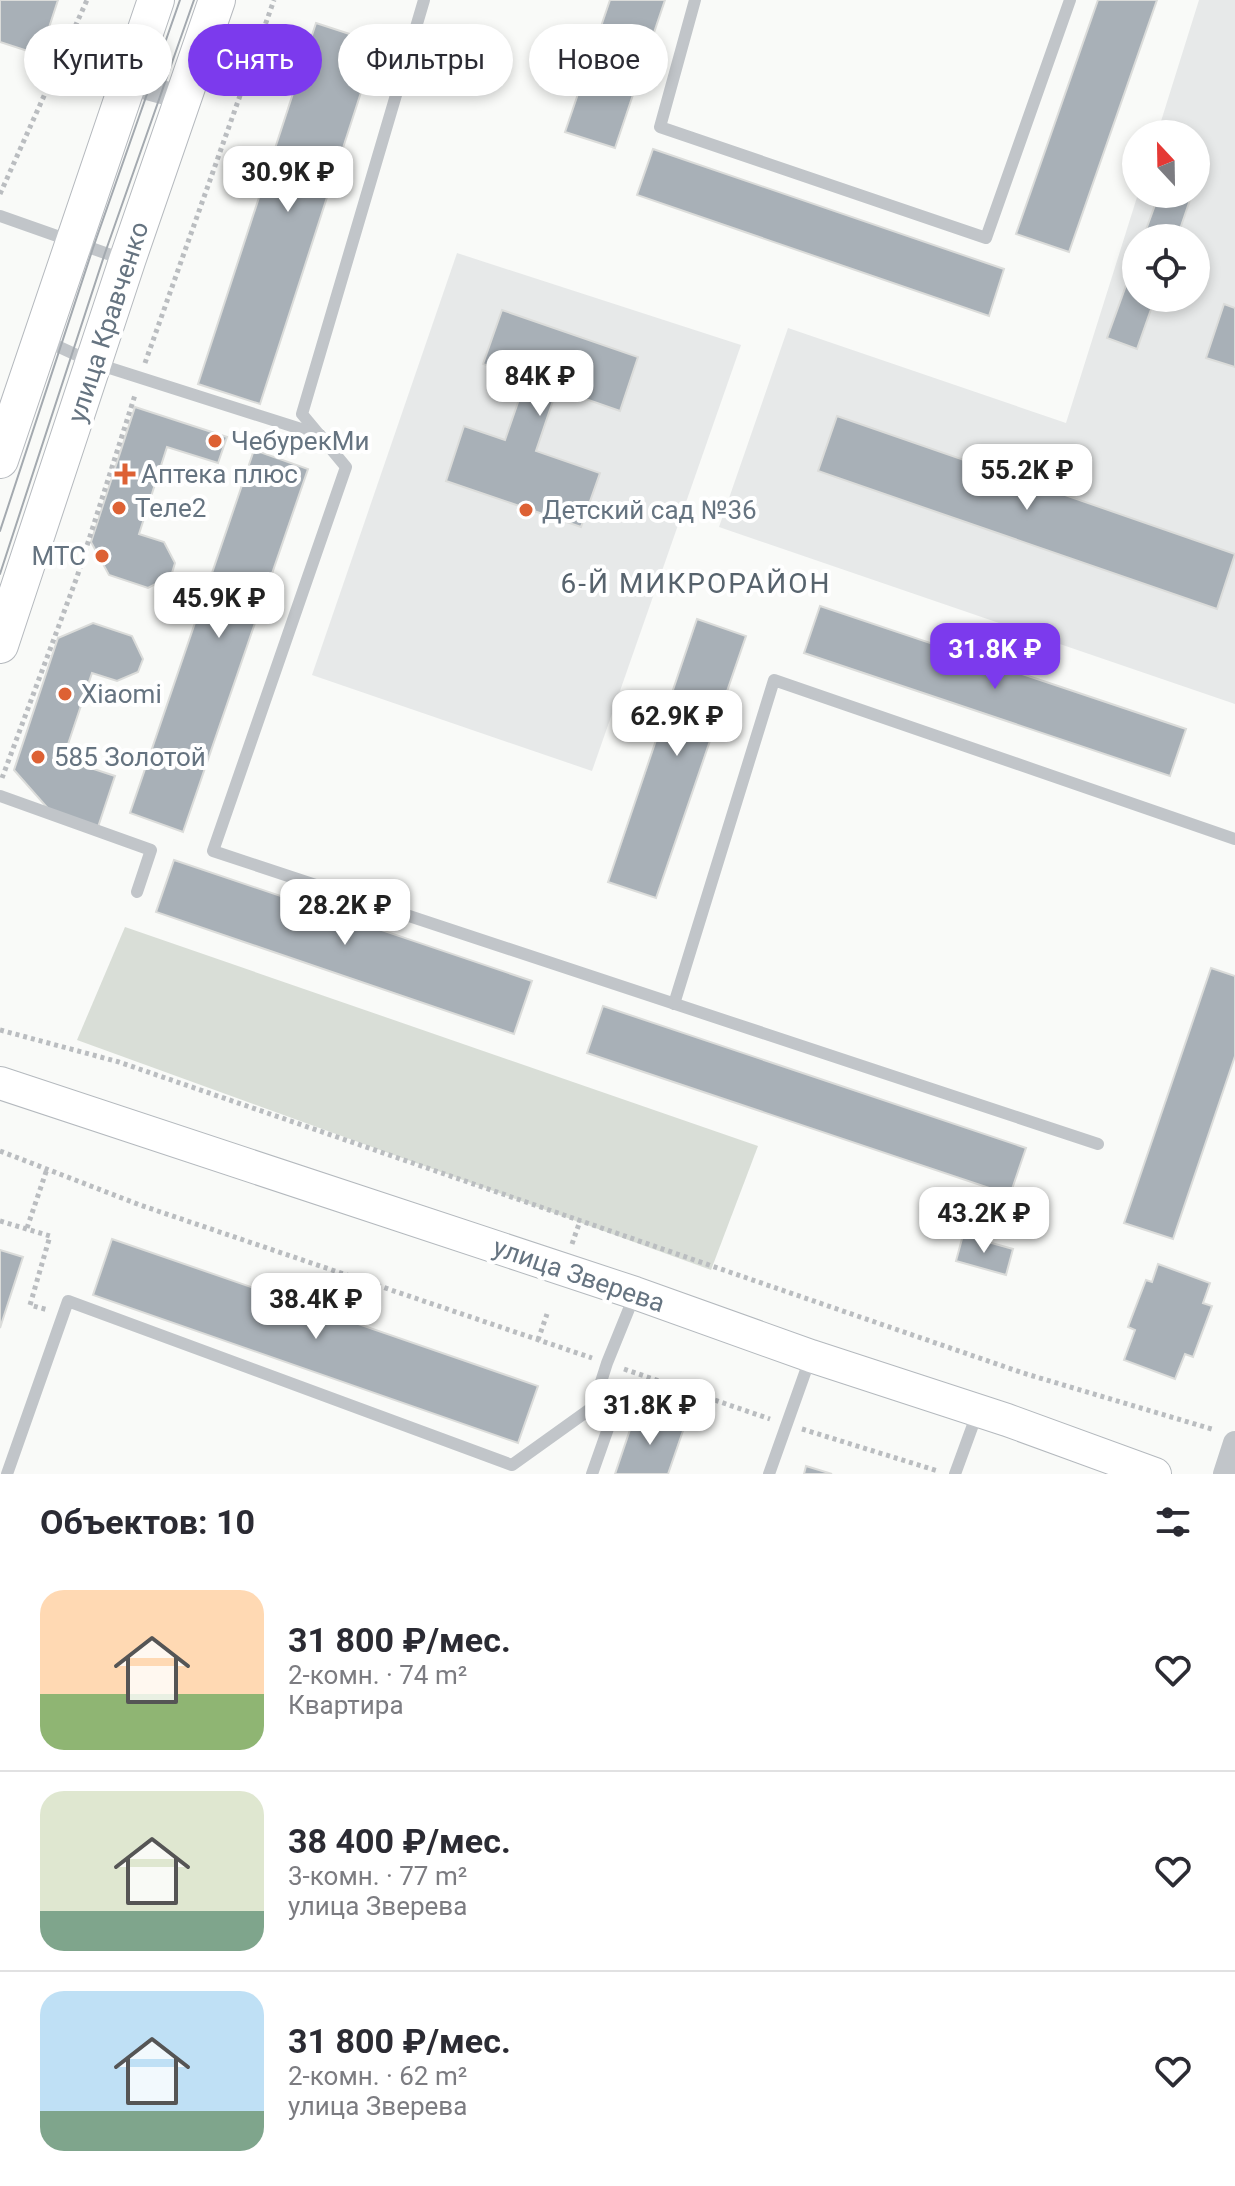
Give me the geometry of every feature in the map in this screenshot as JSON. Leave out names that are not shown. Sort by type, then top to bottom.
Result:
[{"type":"main road","points":[[148,24],[156,0]]},
{"type":"main road","name":"улица Кравченко","points":[[0,645],[217,0]]},
{"type":"main road","points":[[0,460],[123,96]]},
{"type":"main road","name":"улица Зверева","points":[[0,1083],[635,1293],[811,1356],[1007,1420],[1147,1473]]},
{"type":"street","points":[[172,95],[184,98]]},
{"type":"street","points":[[1225,1474],[1227,1437]]},
{"type":"lane","points":[[424,0],[302,414],[346,467],[213,851],[1098,1144]]},
{"type":"lane","points":[[695,0],[660,127],[986,238],[1070,0]]},
{"type":"lane","points":[[0,216],[127,261]]},
{"type":"lane","points":[[41,339],[94,363],[320,435]]},
{"type":"lane","points":[[674,1004],[774,680],[1235,839]]},
{"type":"lane","points":[[0,796],[151,850],[137,892]]},
{"type":"lane","points":[[7,1474],[68,1301],[512,1465],[593,1407],[635,1293]]},
{"type":"lane","points":[[769,1474],[811,1356]]},
{"type":"lane","points":[[592,1474],[611,1420],[593,1407]]},
{"type":"lane","points":[[952,1474],[978,1411]]},
{"type":"path","points":[[0,194],[87,0]]},
{"type":"path","points":[[0,1030],[119,1062],[1023,1373],[1227,1437]]},
{"type":"path","points":[[0,1151],[140,1205],[787,1424],[952,1474]]},
{"type":"path","points":[[27,1228],[47,1169]]},
{"type":"path","points":[[0,1221],[50,1236],[30,1305],[63,1314]]},
{"type":"path","points":[[568,1256],[580,1221]]},
{"type":"path","points":[[538,1340],[547,1314]]},
{"type":"shaded area","points":[[1199,0],[1235,0],[1235,704],[719,527],[788,328],[1066,423],[1122,245],[1122,312],[1210,312],[1210,224],[1129,224],[1134,208],[1210,208],[1210,120],[1161,120]]},
{"type":"shaded area","name":"Детский сад №36","points":[[457,253],[741,345],[592,771],[312,675]]},
{"type":"shaded area","points":[[125,927],[758,1146],[711,1270],[77,1040]]},
{"type":"building","points":[[0,0],[58,0],[50,24],[24,24],[24,50],[0,42]]},
{"type":"building","points":[[610,0],[665,0],[657,24],[602,24]]},
{"type":"building","points":[[1098,0],[1157,0],[1069,252],[1016,234]]},
{"type":"building","points":[[322,25],[338,30],[338,96],[360,96],[260,404],[198,384],[292,96],[322,96]]},
{"type":"building","points":[[577,96],[633,96],[615,148],[565,132]]},
{"type":"building","points":[[653,149],[1004,269],[989,316],[637,195]]},
{"type":"building","points":[[1154,208],[1187,208],[1182,224],[1148,224]]},
{"type":"building","points":[[1122,297],[1122,312],[1150,312],[1137,349],[1107,338]]},
{"type":"building","points":[[1224,304],[1235,308],[1235,367],[1206,358]]},
{"type":"building","points":[[502,310],[638,357],[620,411],[557,389],[536,451],[600,473],[581,527],[446,481],[464,426],[505,440],[526,379],[483,364]]},
{"type":"building","points":[[135,407],[227,437],[218,463],[167,447],[139,534],[164,542],[175,563],[171,576],[148,588],[109,575],[91,542]]},
{"type":"building","points":[[837,416],[1235,554],[1217,609],[818,471]]},
{"type":"building","points":[[254,450],[308,469],[183,832],[130,813]]},
{"type":"building","points":[[820,606],[1186,729],[1170,776],[804,653]]},
{"type":"building","points":[[697,619],[746,636],[656,898],[608,882]]},
{"type":"building","points":[[93,623],[132,636],[143,659],[138,672],[117,681],[92,673],[63,759],[115,776],[98,827],[51,812],[14,770],[58,638]]},
{"type":"building","points":[[174,860],[532,981],[514,1034],[156,912]]},
{"type":"building","points":[[1211,968],[1235,976],[1235,1056],[1173,1239],[1124,1223]]},
{"type":"building","points":[[603,1006],[1026,1148],[1010,1195],[587,1053]]},
{"type":"building","points":[[963,1235],[1013,1249],[1006,1275],[956,1261]]},
{"type":"building","points":[[112,1239],[538,1386],[518,1443],[93,1295]]},
{"type":"building","points":[[0,1250],[23,1257],[0,1328]]},
{"type":"building","points":[[1158,1264],[1210,1283],[1203,1303],[1212,1306],[1193,1357],[1185,1354],[1175,1379],[1124,1360],[1135,1330],[1128,1327],[1146,1280],[1152,1282]]},
{"type":"building","points":[[636,1412],[684,1428],[668,1474],[615,1474]]},
{"type":"building","points":[[806,1466],[832,1474],[804,1474]]},
{"type":"tram line","points":[[0,531],[93,248],[180,0]]},
{"type":"tram line","points":[[0,574],[105,253],[194,0]]},
{"type":"place","name":"ЧебурекМи","points":[[215,441]]},
{"type":"place","name":"Аптека плюс","points":[[125,474]]},
{"type":"place","name":"Теле2","points":[[119,508]]},
{"type":"place","name":"Детский сад №36","points":[[526,510]]},
{"type":"place","name":"МТС","points":[[102,556]]},
{"type":"place","name":"Xiaomi","points":[[65,694]]},
{"type":"place","name":"585 Золотой","points":[[38,757]]},
{"type":"district","name":"6-Й МИКРОРАЙОН","points":[[696,583]]}]
